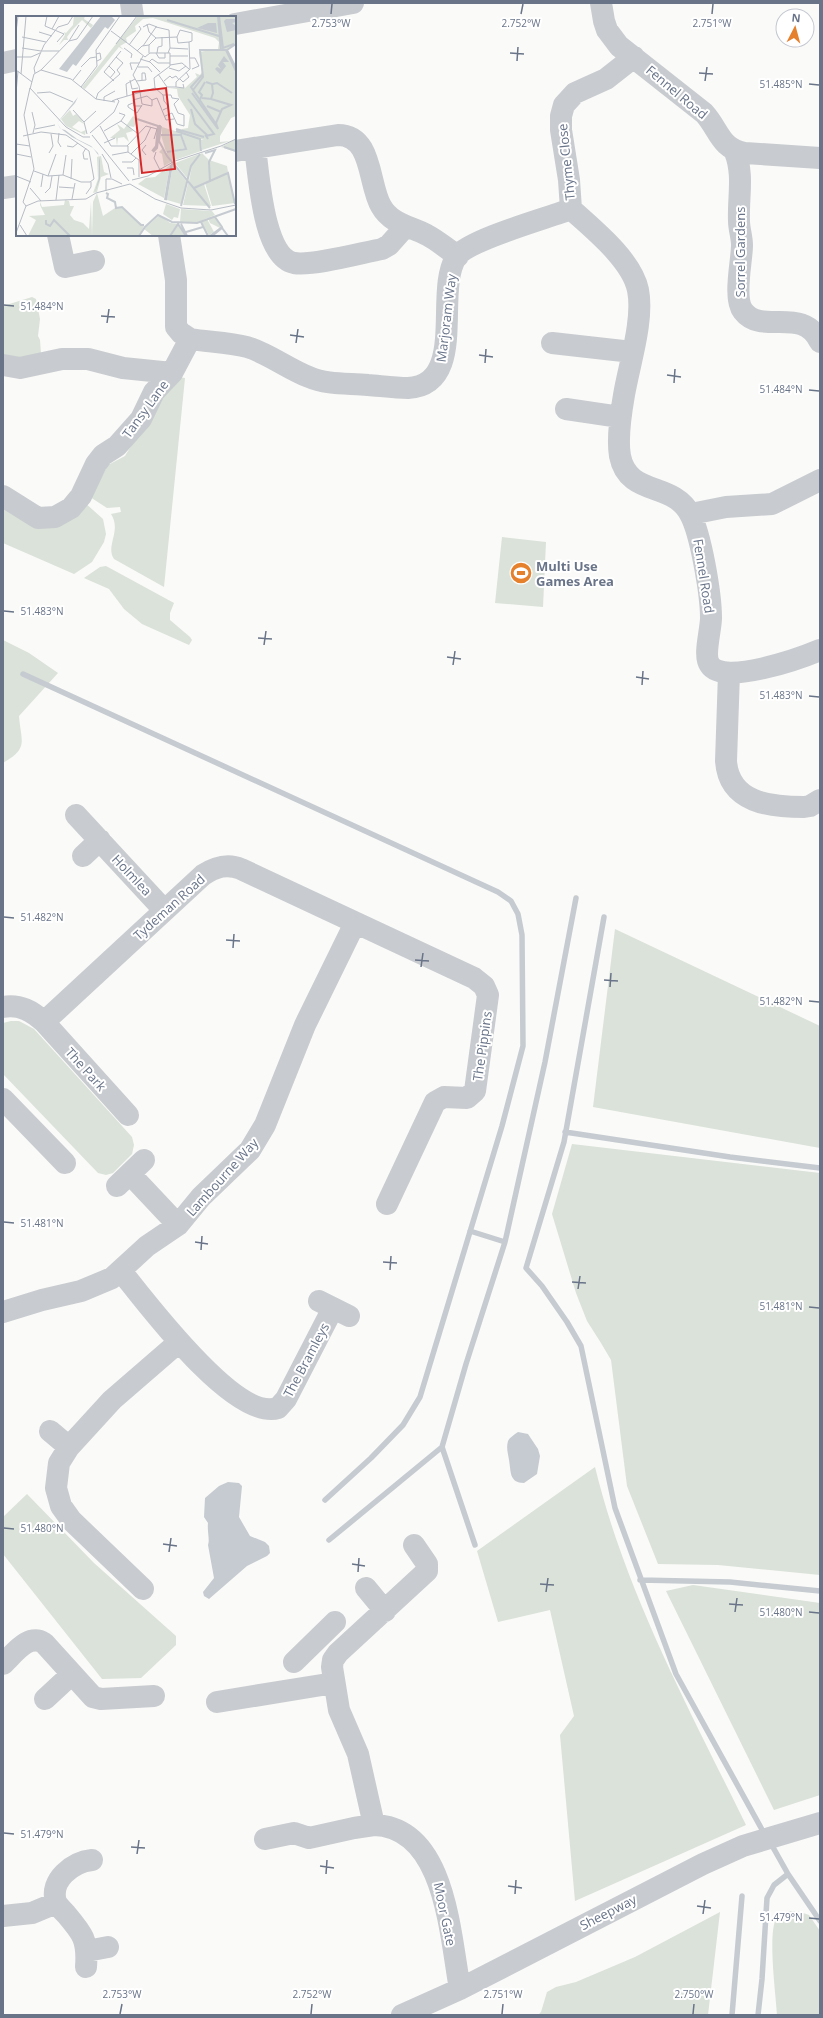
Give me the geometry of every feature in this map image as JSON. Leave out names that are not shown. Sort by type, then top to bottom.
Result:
[{"type":"street","points":[[131,3],[133,16]]},
{"type":"street","points":[[236,24],[353,3]]},
{"type":"street","name":"Fennel Road","points":[[601,3],[607,30],[620,46],[704,113],[711,120],[720,138],[735,152]]},
{"type":"street","name":"Thyme Close","points":[[571,209],[569,180],[561,130],[561,116],[564,105],[575,93],[606,79],[634,57]]},
{"type":"street","points":[[3,62],[16,60]]},
{"type":"street","points":[[405,226],[389,245],[382,249],[308,263],[294,263],[286,259],[276,249],[270,232],[263,200],[245,150],[338,135],[350,138],[362,149],[367,159],[373,188],[384,212],[389,217],[405,226],[427,235],[458,256]]},
{"type":"street","points":[[735,152],[820,158]]},
{"type":"street","name":"Sorrel Gardens","points":[[735,152],[741,172],[739,222],[742,246],[739,296],[741,307],[748,315],[762,321],[790,323],[809,327],[813,330],[820,342]]},
{"type":"street","points":[[3,188],[16,186]]},
{"type":"street","points":[[571,209],[620,258],[635,282],[638,290],[639,311],[620,417],[619,453],[625,471],[638,483],[673,496],[681,502],[691,514],[726,507],[772,504],[820,480]]},
{"type":"street","name":"Marjoram Way","points":[[190,339],[247,347],[292,370],[318,381],[403,388],[422,385],[435,376],[440,368],[446,331],[450,276],[452,266],[458,256],[467,247],[571,209]]},
{"type":"street","points":[[58,236],[65,267],[94,261]]},
{"type":"street","points":[[169,236],[176,280],[176,327],[181,333],[190,339]]},
{"type":"street","name":"Tansy Lane","points":[[3,496],[38,518],[52,518],[64,513],[81,496],[96,464],[136,426],[145,412],[154,392],[172,373],[190,339]]},
{"type":"street","points":[[552,343],[632,352]]},
{"type":"street","points":[[3,365],[20,368],[62,360],[88,358],[123,368],[172,373]]},
{"type":"street","points":[[566,409],[620,417]]},
{"type":"street","name":"Fennel Road","points":[[691,514],[699,539],[709,595],[711,617],[707,659],[712,669],[729,673],[774,666],[801,658],[820,650]]},
{"type":"street","points":[[729,673],[726,761],[727,770],[732,782],[746,796],[764,805],[804,808],[820,800]]},
{"type":"street","name":"Holmlea","points":[[76,815],[164,910]]},
{"type":"street","points":[[83,856],[100,840]]},
{"type":"street","name":"Tydeman Road","points":[[44,1022],[164,910],[208,872],[217,867],[230,866],[241,869],[444,965]]},
{"type":"street","name":"Lambourne Way","points":[[3,1312],[42,1300],[81,1291],[106,1281],[120,1271],[147,1246],[178,1225],[201,1197],[245,1155],[261,1134],[304,1025],[355,922]]},
{"type":"street","name":"The Pippins","points":[[387,1204],[435,1102],[444,1097],[462,1099],[469,1098],[474,1094],[476,1086],[488,992],[480,982],[444,965]]},
{"type":"street","points":[[3,1007],[10,1006],[26,1009],[44,1022]]},
{"type":"street","name":"The Park","points":[[44,1022],[128,1115]]},
{"type":"street","points":[[3,1099],[65,1162]]},
{"type":"street","points":[[130,1173],[178,1225]]},
{"type":"street","name":"The Bramleys","points":[[120,1271],[180,1342],[233,1394],[259,1408],[272,1409],[279,1407],[286,1399],[334,1308]]},
{"type":"street","points":[[143,1589],[71,1520],[61,1506],[56,1488],[59,1464],[69,1447],[112,1400],[180,1342]]},
{"type":"street","points":[[50,1431],[69,1447]]},
{"type":"street","points":[[374,1825],[358,1754],[342,1719],[334,1683],[333,1665],[336,1655],[427,1571],[427,1564],[414,1545]]},
{"type":"street","points":[[366,1588],[385,1611]]},
{"type":"street","points":[[294,1662],[335,1622]]},
{"type":"street","points":[[3,1664],[27,1642],[38,1640],[44,1642],[91,1695],[97,1698],[154,1696]]},
{"type":"street","points":[[314,1643],[336,1655]]},
{"type":"street","points":[[45,1699],[72,1674]]},
{"type":"street","points":[[217,1702],[334,1683]]},
{"type":"street","name":"Sheepway","points":[[402,2015],[460,1989],[703,1864],[744,1846],[820,1823]]},
{"type":"street","name":"Moor Gate","points":[[265,1839],[293,1824],[309,1838],[374,1825],[393,1829],[410,1839],[426,1856],[436,1872],[442,1889],[460,1989]]},
{"type":"street","points":[[92,1860],[72,1866],[62,1877],[57,1887],[56,1903],[83,1937],[86,1959],[108,1947]]},
{"type":"street","points":[[3,1916],[32,1912],[56,1903]]},
{"type":"shaded area","points":[[32,297],[36,299],[40,319],[38,336],[40,340],[41,354],[37,358],[3,357],[3,306]]},
{"type":"shaded area","points":[[178,377],[185,378],[164,587],[114,559],[111,549],[115,526],[111,514],[121,512],[120,507],[107,508],[90,497],[108,465],[125,456],[155,406]]},
{"type":"shaded area","points":[[84,502],[103,519],[106,534],[104,542],[92,562],[74,574],[3,543],[3,503],[22,514]]},
{"type":"shaded area","name":"Multi Use Games Area","points":[[502,537],[546,542],[543,607],[495,603]]},
{"type":"shaded area","points":[[106,566],[174,603],[170,613],[170,620],[190,637],[192,640],[189,645],[142,624],[124,609],[109,589],[84,578],[100,567]]},
{"type":"shaded area","points":[[3,640],[29,653],[58,673],[19,716],[22,744],[17,753],[3,763]]},
{"type":"shaded area","points":[[615,929],[820,1026],[820,1148],[593,1107]]},
{"type":"shaded area","points":[[19,1021],[34,1029],[132,1137],[134,1145],[132,1154],[113,1173],[106,1175],[98,1173],[3,1074],[3,1023]]},
{"type":"shaded area","points":[[572,1144],[820,1173],[820,1575],[718,1565],[658,1564],[627,1486],[611,1360],[587,1321],[576,1293],[552,1214]]},
{"type":"shaded area","points":[[518,1432],[528,1434],[538,1449],[540,1456],[537,1474],[524,1483],[513,1479],[507,1450],[508,1441]]},
{"type":"shaded area","points":[[595,1467],[623,1559],[641,1605],[682,1694],[746,1825],[575,1901],[560,1735],[574,1716],[550,1610],[498,1622],[477,1551]]},
{"type":"shaded area","points":[[228,1482],[239,1483],[242,1486],[239,1517],[250,1536],[265,1542],[269,1546],[270,1553],[247,1566],[209,1599],[204,1596],[203,1592],[214,1578],[208,1545],[208,1523],[204,1517],[205,1498],[219,1486]]},
{"type":"shaded area","points":[[27,1494],[94,1563],[176,1636],[176,1645],[141,1678],[102,1679],[3,1554],[3,1517]]},
{"type":"shaded area","points":[[693,1585],[820,1603],[820,1795],[774,1810],[666,1591]]},
{"type":"shaded area","points":[[787,1911],[797,1911],[809,1915],[820,1931],[820,2015],[777,2015],[772,1949],[774,1924],[777,1917],[781,1913]]},
{"type":"shaded area","points":[[720,1912],[708,2015],[538,2015],[541,2012],[547,1992],[556,1987],[576,1982],[635,1957]]},
{"type":"waterway","points":[[23,674],[498,892],[511,901],[518,914],[522,935],[523,1046],[502,1126],[420,1397],[403,1425],[371,1458],[325,1500]]},
{"type":"waterway","points":[[329,1540],[442,1447],[466,1364],[505,1242],[545,1062],[576,898]]},
{"type":"waterway","points":[[604,917],[564,1142],[526,1268],[542,1286],[567,1322],[581,1346],[615,1508],[676,1674],[765,1835]]},
{"type":"waterway","points":[[565,1132],[730,1157],[820,1168]]},
{"type":"waterway","points":[[470,1231],[505,1242]]},
{"type":"waterway","points":[[442,1447],[475,1545]]},
{"type":"waterway","points":[[640,1580],[730,1582],[820,1591]]},
{"type":"waterway","points":[[770,1842],[788,1874],[820,1921]]},
{"type":"waterway","points":[[758,2015],[762,1979],[767,1898],[774,1885],[788,1874]]},
{"type":"waterway","points":[[732,2015],[742,1896]]},
{"type":"place","name":"Multi Use Games Area","points":[[521,573]]}]
